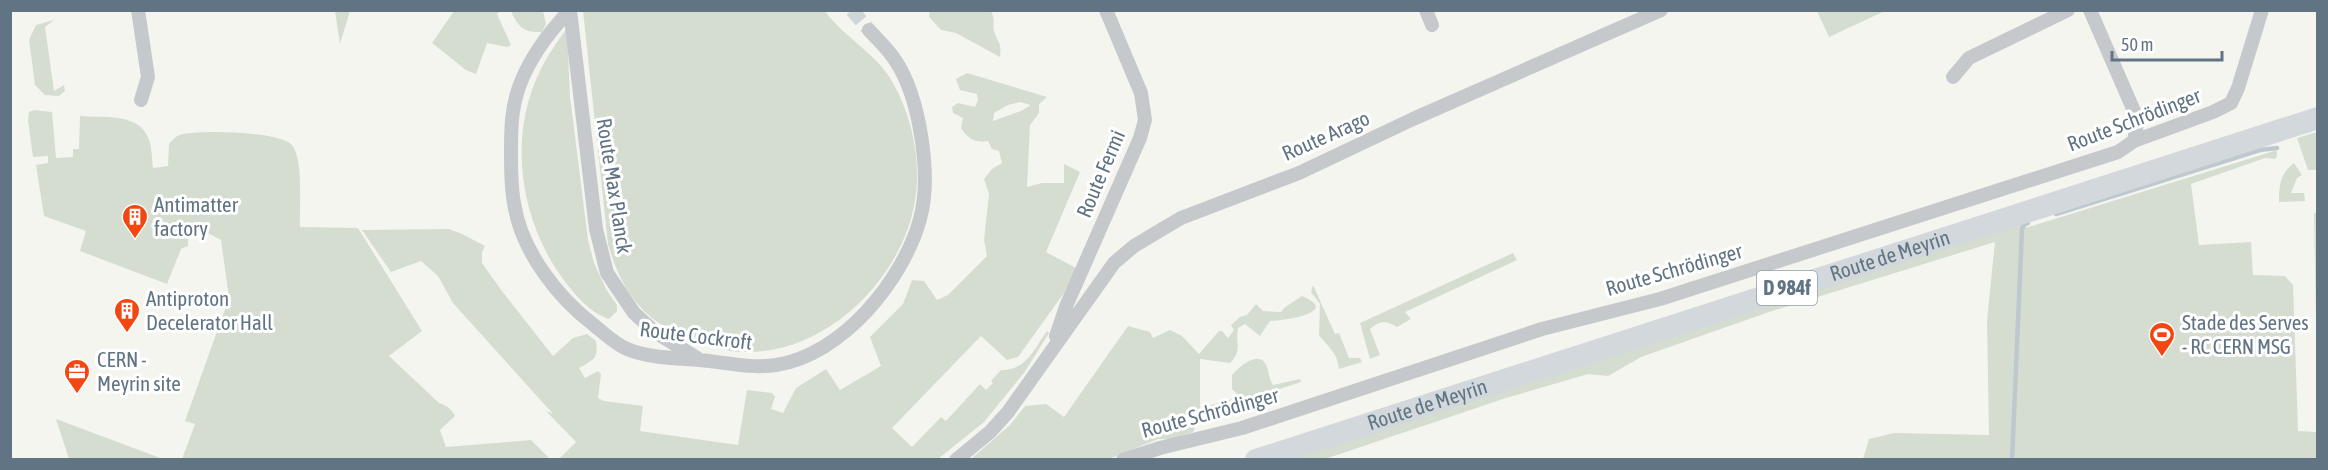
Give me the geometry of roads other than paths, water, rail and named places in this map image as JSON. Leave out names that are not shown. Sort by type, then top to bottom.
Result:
[{"type":"main road","name":"Route de Meyrin","points":[[1256,459],[2318,118]]},
{"type":"street","points":[[138,10],[148,77],[141,100]]},
{"type":"street","name":"Route Max Planck","points":[[570,10],[597,235],[608,273],[634,313],[655,332],[701,360]]},
{"type":"street","name":"Route Cockroft","points":[[570,10],[532,61],[519,86],[512,113],[512,183],[514,205],[520,227],[536,259],[564,298],[582,317],[627,349],[666,357],[746,366],[775,365],[793,361],[847,329],[867,310],[896,275],[916,232],[926,192],[922,145],[914,104],[900,68],[869,30]]},
{"type":"street","name":"Route Fermi","points":[[1050,352],[1067,304],[1140,138],[1145,120],[1141,93],[1106,10]]},
{"type":"street","points":[[1426,10],[1432,25]]},
{"type":"street","name":"Route Arago","points":[[1050,352],[1114,263],[1158,230],[1181,218],[1299,173],[1661,10]]},
{"type":"street","points":[[1953,77],[1969,58],[2068,10]]},
{"type":"street","points":[[2090,10],[2134,111],[2137,123],[2134,141]]},
{"type":"street","name":"Route Schrödinger","points":[[1123,459],[1242,428],[1542,329],[1660,299],[2118,152],[2134,141],[2213,112],[2231,103],[2238,88],[2262,10]]},
{"type":"street","points":[[956,459],[990,432],[1008,412],[1028,387],[1050,352]]},
{"type":"waterway","points":[[2056,214],[2260,150],[2277,148]]},
{"type":"waterway","points":[[2012,460],[2022,229],[2028,223]]},
{"type":"tunnel","points":[[852,10],[869,30]]},
{"type":"place","name":"Antimatter factory","points":[[135,240]]},
{"type":"place","name":"Antiproton Decelerator Hall","points":[[127,334]]},
{"type":"place","name":"Stade des Serves - RC CERN MSG","points":[[2162,358]]},
{"type":"place","name":"CERN - Meyrin site","points":[[77,395]]}]
